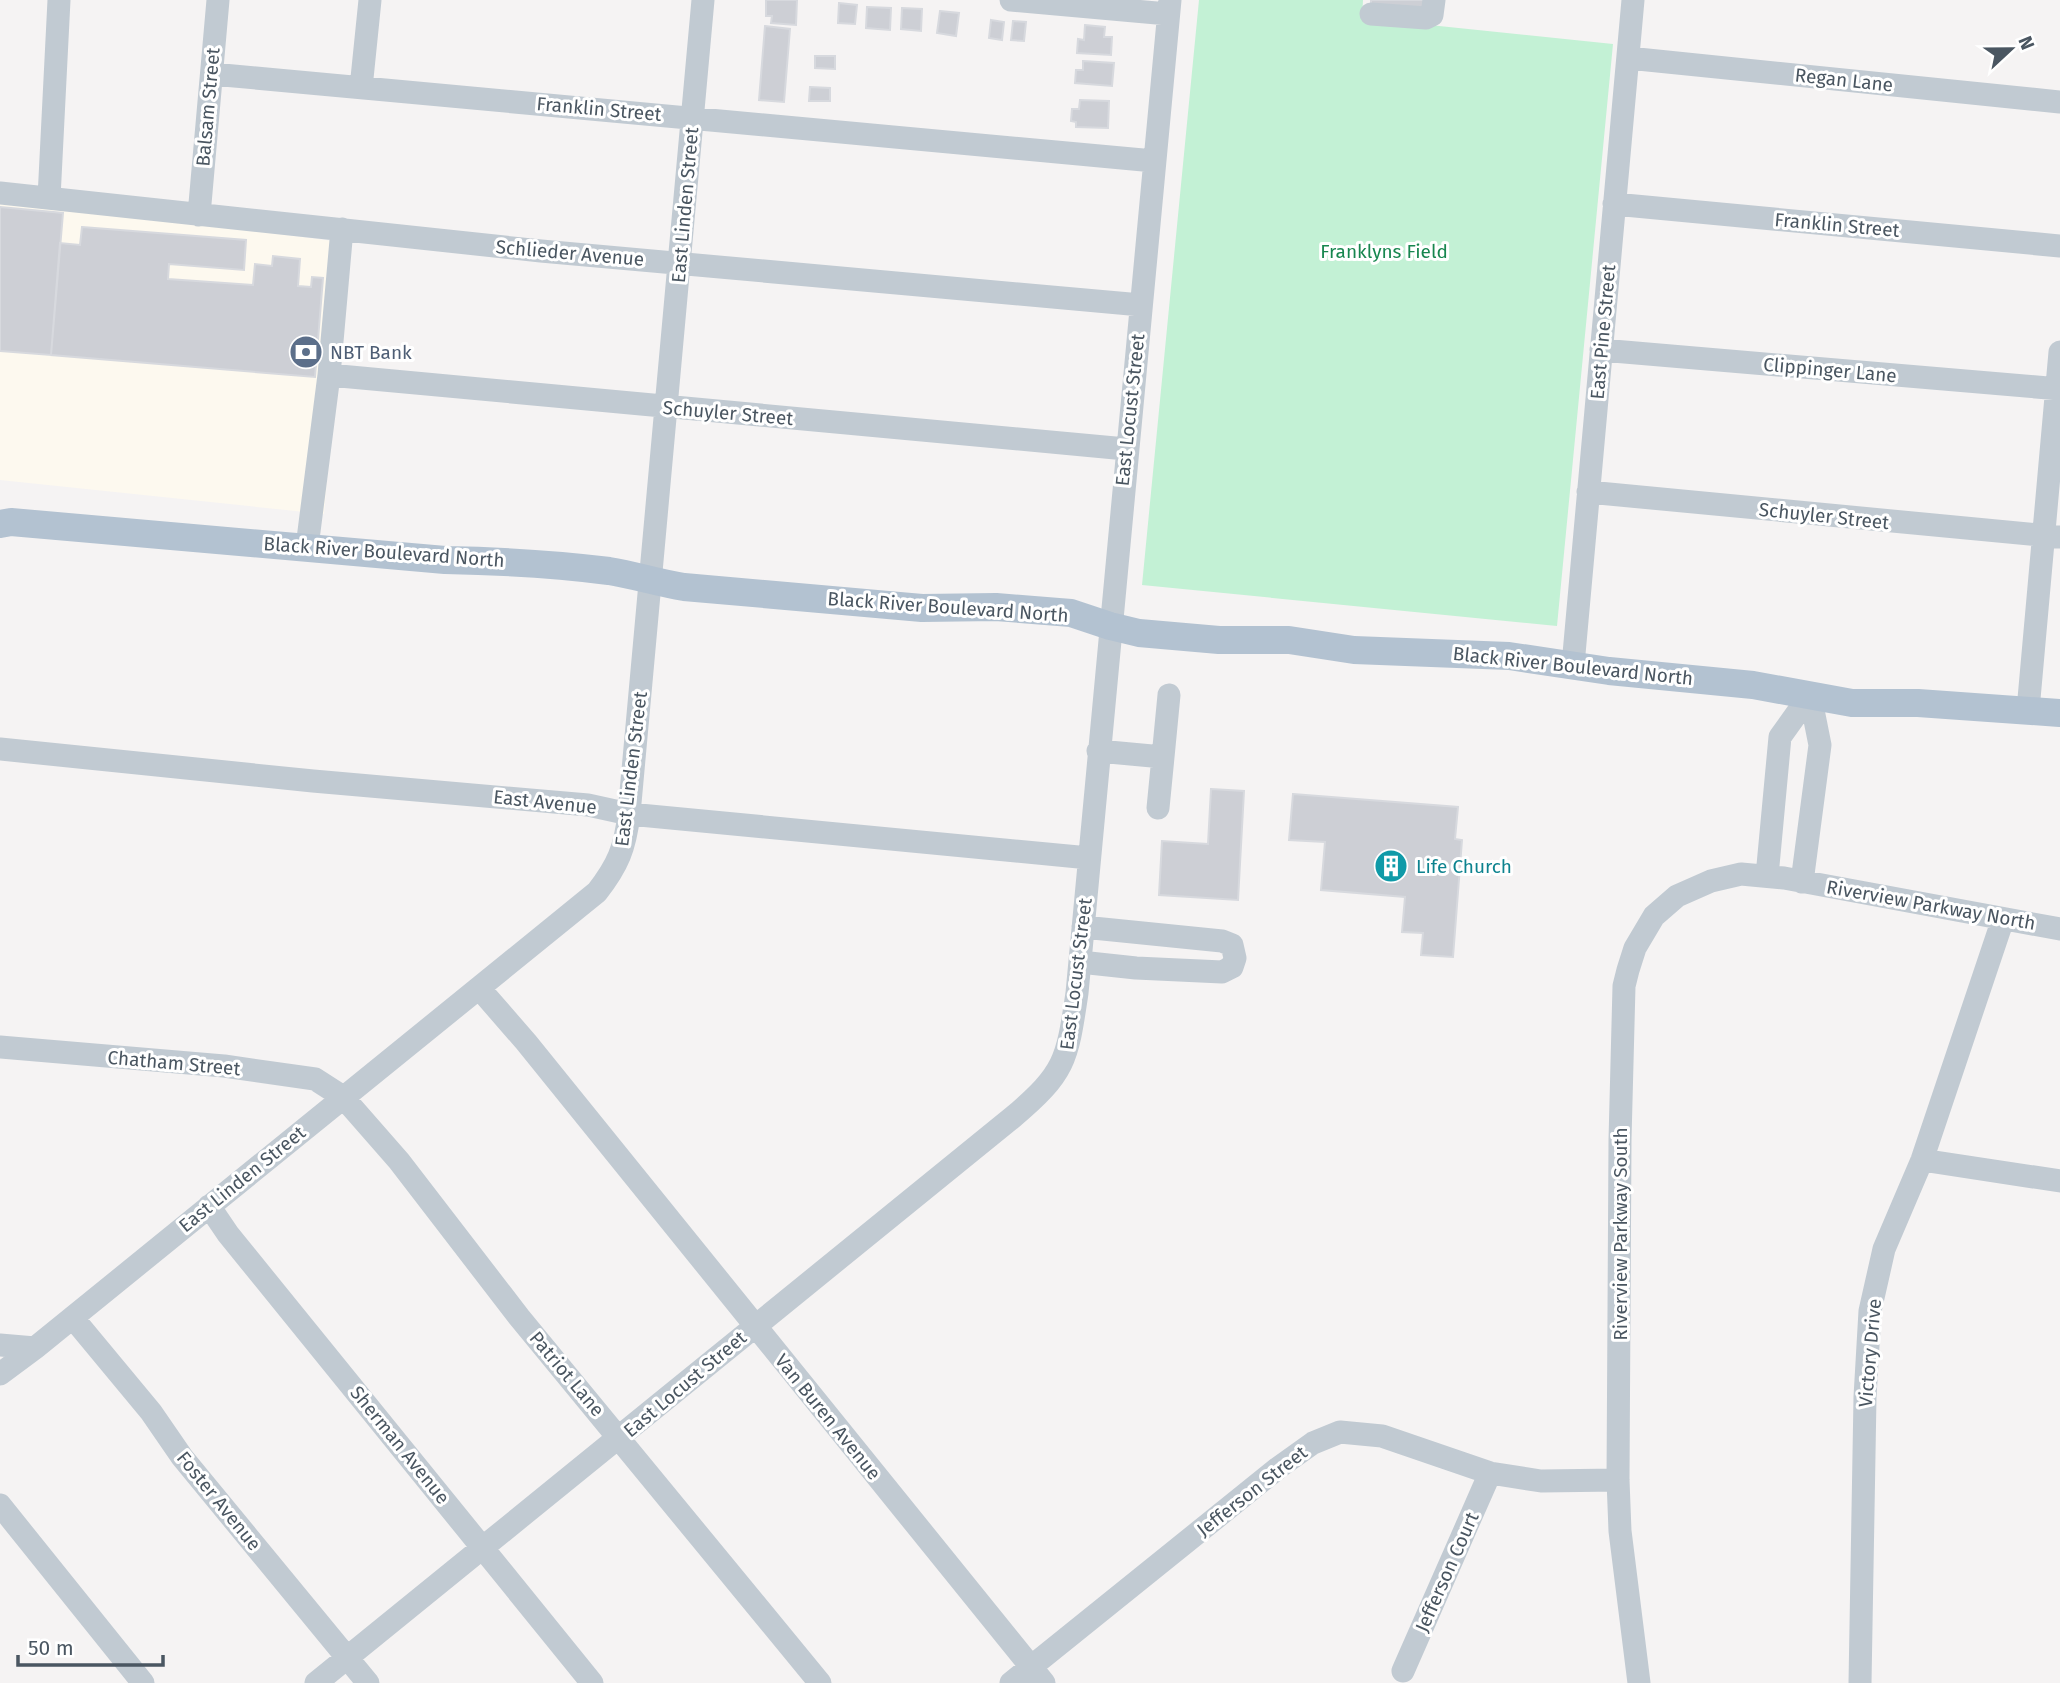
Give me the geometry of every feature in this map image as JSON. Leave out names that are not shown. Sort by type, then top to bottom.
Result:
[{"type":"main road","name":"Black River Boulevard North","points":[[0,524],[11,522],[445,560],[513,562],[613,572],[684,587],[922,608],[996,607],[1071,613],[1139,633],[1289,640],[1354,650],[1509,656],[1609,671],[1753,685],[1852,703],[1918,703],[2060,713]]},
{"type":"street","points":[[49,198],[59,0]]},
{"type":"street","name":"Balsam Street","points":[[198,215],[218,0]]},
{"type":"street","points":[[361,88],[370,0]]},
{"type":"street","name":"East Linden Street","points":[[0,1374],[73,1318],[597,892],[616,868],[626,841],[629,814],[703,0]]},
{"type":"street","points":[[1011,0],[1169,7]]},
{"type":"street","points":[[1371,14],[1426,18],[1432,15],[1434,0]]},
{"type":"street","name":"East Pine Street","points":[[1573,665],[1633,0]]},
{"type":"street","name":"East Locust Street","points":[[316,1683],[1041,1093],[1065,1059],[1080,962],[1169,7]]},
{"type":"street","name":"Regan Lane","points":[[1628,58],[2060,102]]},
{"type":"street","name":"Franklin Street","points":[[212,74],[1154,161]]},
{"type":"street","name":"Schlieder Avenue","points":[[0,193],[541,251],[1141,305]]},
{"type":"street","name":"Franklin Street","points":[[1614,204],[2060,246]]},
{"type":"street","points":[[307,547],[329,375],[342,229]]},
{"type":"street","name":"Clippinger Lane","points":[[1601,350],[2058,389]]},
{"type":"street","points":[[2028,710],[2052,536],[2060,352]]},
{"type":"street","name":"Schuyler Street","points":[[329,375],[1126,449]]},
{"type":"street","name":"Schuyler Street","points":[[1588,492],[2052,536]]},
{"type":"street","points":[[1158,808],[1169,695]]},
{"type":"street","points":[[1767,876],[1780,737],[1810,695]]},
{"type":"street","name":"Riverview Parkway North","points":[[1802,882],[1820,745],[1810,695]]},
{"type":"street","name":"East Avenue","points":[[0,749],[588,805],[629,814],[1089,858]]},
{"type":"street","points":[[1098,751],[1163,757]]},
{"type":"street","name":"Riverview Parkway South","points":[[1639,1683],[1620,1531],[1618,1480],[1623,986],[1635,948],[1654,916],[1677,896],[1711,881],[1741,874],[1767,876]]},
{"type":"street","name":"Riverview Parkway North","points":[[1767,876],[2060,929]]},
{"type":"street","name":"Victory Drive","points":[[1860,1683],[1865,1397],[1870,1311],[1884,1249],[1922,1160],[2003,919]]},
{"type":"street","points":[[1080,962],[1222,972],[1232,967],[1235,958],[1231,945],[1223,941],[1083,927]]},
{"type":"street","name":"Van Buren Avenue","points":[[479,988],[534,1052],[1037,1675]]},
{"type":"street","name":"Chatham Street","points":[[0,1047],[224,1066],[314,1079],[343,1097]]},
{"type":"street","name":"Patriot Lane","points":[[343,1097],[399,1161],[519,1317],[820,1683]]},
{"type":"street","points":[[1922,1160],[2060,1181]]},
{"type":"street","name":"Sherman Avenue","points":[[209,1206],[236,1244],[592,1683]]},
{"type":"street","name":"Foster Avenue","points":[[73,1318],[151,1412],[182,1457],[368,1683]]},
{"type":"street","points":[[0,1345],[35,1348]]},
{"type":"street","name":"Jefferson Street","points":[[1011,1683],[1037,1675],[1267,1477],[1313,1443],[1340,1432],[1382,1436],[1490,1473],[1541,1481],[1618,1480]]},
{"type":"street","name":"Jefferson Court","points":[[1403,1671],[1490,1473]]},
{"type":"street","points":[[0,1506],[144,1683]]},
{"type":"shaded area","points":[[0,202],[71,207],[348,243],[324,514],[0,480]]},
{"type":"green space","name":"Franklyns Field","points":[[1199,0],[1363,0],[1362,18],[1613,44],[1557,626],[1142,585]]},
{"type":"building","points":[[766,0],[797,0],[796,25],[771,23],[772,16],[766,16]]},
{"type":"building","points":[[1371,0],[1426,0],[1425,10],[1371,5]]},
{"type":"building","points":[[839,3],[857,5],[855,24],[838,23]]},
{"type":"building","points":[[867,7],[891,8],[890,30],[866,28]]},
{"type":"building","points":[[902,8],[922,9],[921,31],[901,29]]},
{"type":"building","points":[[940,11],[959,13],[956,36],[937,33]]},
{"type":"building","points":[[991,20],[1004,22],[1002,40],[989,38]]},
{"type":"building","points":[[1013,21],[1026,22],[1024,41],[1011,40]]},
{"type":"building","points":[[1085,25],[1105,27],[1104,37],[1112,37],[1111,55],[1077,53],[1078,39],[1084,40]]},
{"type":"building","points":[[765,26],[790,29],[784,102],[759,100]]},
{"type":"building","points":[[815,56],[835,56],[835,69],[815,68]]},
{"type":"building","points":[[1083,61],[1114,63],[1112,86],[1075,83],[1076,70],[1083,70]]},
{"type":"building","points":[[810,87],[830,88],[830,101],[809,101]]},
{"type":"building","points":[[1080,100],[1109,101],[1108,128],[1076,127],[1076,122],[1071,121],[1072,109],[1079,109]]},
{"type":"building","points":[[0,207],[63,213],[51,355],[0,351]]},
{"type":"building","points":[[82,227],[246,240],[244,270],[169,264],[168,279],[253,285],[255,264],[272,266],[273,256],[300,259],[298,286],[311,287],[312,277],[323,278],[315,377],[51,355],[60,243],[80,245]]},
{"type":"building","points":[[1211,789],[1244,791],[1238,900],[1159,895],[1162,841],[1208,844]]},
{"type":"building","name":"Life Church","points":[[1293,794],[1458,807],[1455,839],[1462,840],[1453,957],[1421,955],[1423,933],[1402,932],[1405,897],[1321,890],[1325,842],[1289,840]]},
{"type":"place","name":"NBT Bank","points":[[306,352]]},
{"type":"place","name":"Life Church","points":[[1391,866]]}]
